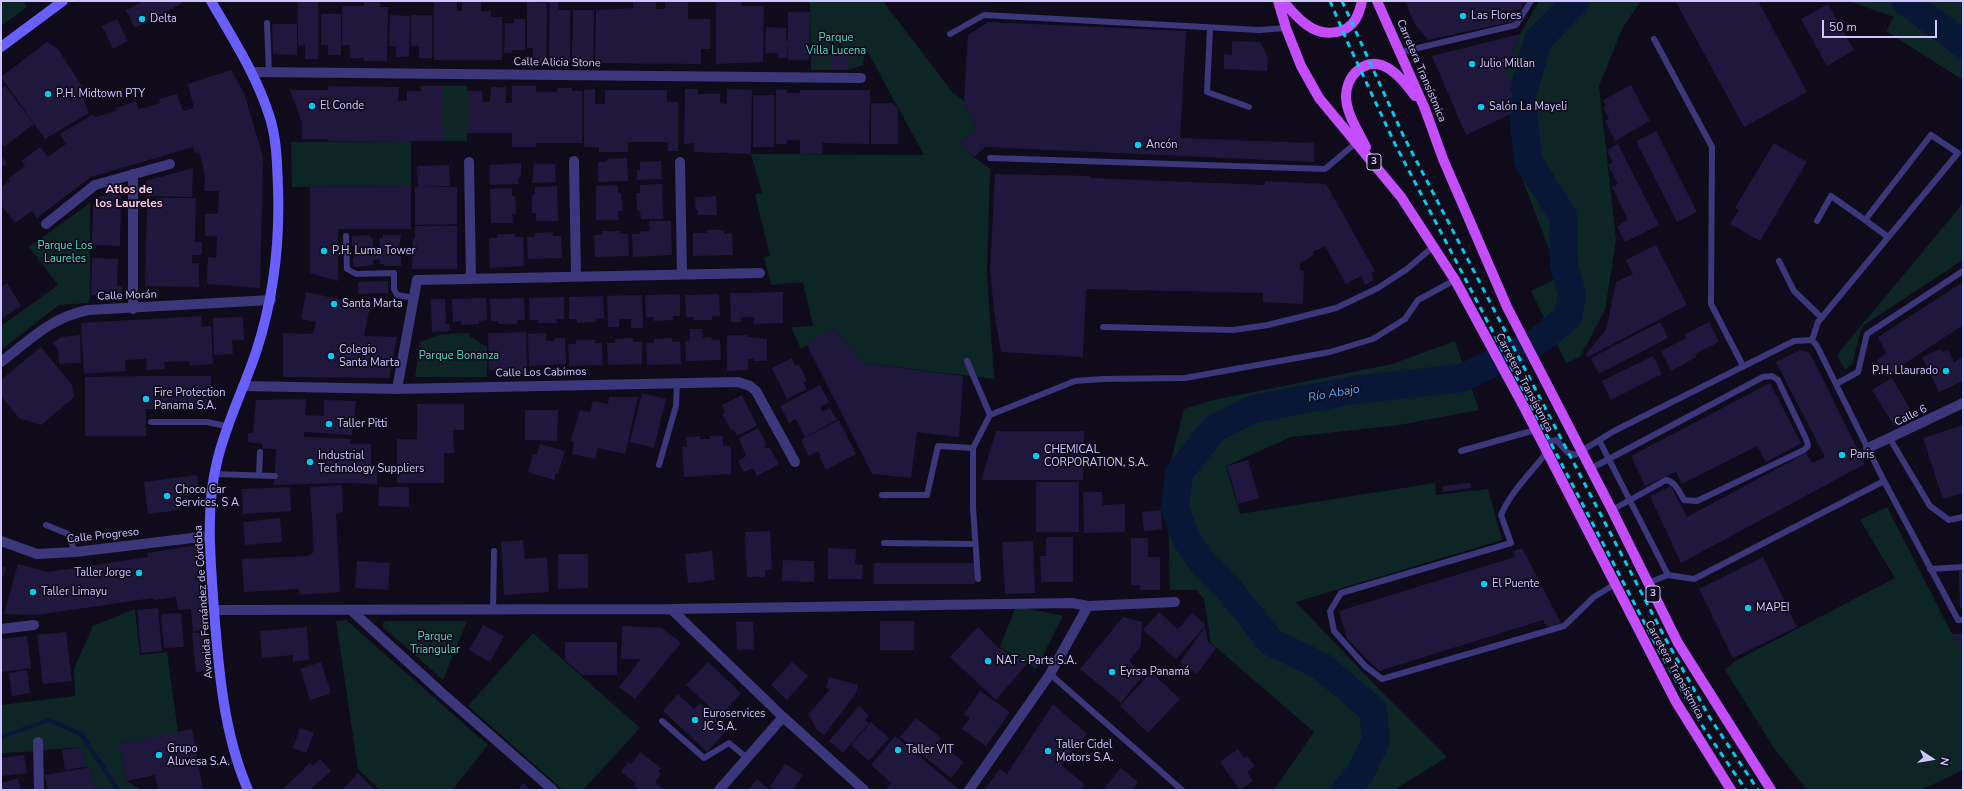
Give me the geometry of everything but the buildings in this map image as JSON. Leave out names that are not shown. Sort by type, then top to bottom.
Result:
[{"type":"main road","points":[[1,47],[63,1]]},
{"type":"main road","name":"Avenida Fernández de Córdoba","points":[[210,1],[252,72],[270,118],[277,150],[279,211],[276,264],[271,300],[257,350],[226,426],[215,474],[211,500],[209,536],[222,693],[238,765],[248,790]]},
{"type":"main road","name":"Carretera Transístmica","points":[[1278,1],[1286,28],[1301,66],[1319,98],[1372,159],[1401,197],[1455,280],[1542,442],[1676,702],[1731,790]]},
{"type":"main road","points":[[1283,1],[1307,26],[1321,32],[1329,33],[1344,29],[1352,24],[1357,17],[1362,1]]},
{"type":"main road","name":"Carretera Transístmica","points":[[1377,1],[1401,52],[1425,109],[1443,159],[1507,306],[1612,510],[1678,643],[1771,790]]},
{"type":"main road","points":[[1372,159],[1347,104],[1347,87],[1355,73],[1369,64],[1383,65],[1398,75],[1425,109]]},
{"type":"street","name":"Calle Alicia Stone","points":[[252,72],[861,78]]},
{"type":"street","points":[[574,161],[576,276]]},
{"type":"street","points":[[469,162],[471,279]]},
{"type":"street","points":[[680,162],[682,274]]},
{"type":"street","points":[[46,224],[95,185],[170,164]]},
{"type":"street","points":[[133,174],[133,309]]},
{"type":"street","points":[[397,389],[417,280],[760,273]]},
{"type":"street","name":"Calle Morán","points":[[1,362],[52,322],[69,314],[88,310],[133,309],[271,300]]},
{"type":"street","name":"Calle Los Cabimos","points":[[242,386],[397,389],[725,381],[738,382],[750,386],[756,391],[796,462]]},
{"type":"street","name":"Calle 6","points":[[1868,448],[1890,439],[1963,403]]},
{"type":"street","name":"Calle Progreso","points":[[1,541],[37,554],[75,552],[209,536]]},
{"type":"street","points":[[214,610],[352,611],[671,609],[1072,603],[1088,606],[1175,602]]},
{"type":"street","points":[[969,790],[1050,674],[1088,606]]},
{"type":"street","points":[[671,609],[783,717],[864,790]]},
{"type":"street","points":[[352,611],[443,694],[553,790]]},
{"type":"street","points":[[1,629],[34,625]]},
{"type":"street","points":[[719,790],[783,717]]},
{"type":"street","points":[[38,742],[39,790]]},
{"type":"lane","points":[[1401,52],[1516,25],[1531,1]]},
{"type":"lane","points":[[950,34],[984,15],[1210,28],[1258,30],[1286,28]]},
{"type":"lane","points":[[267,23],[269,72]]},
{"type":"lane","points":[[1210,28],[1207,92],[1249,107]]},
{"type":"lane","points":[[1654,38],[1712,147],[1711,304],[1743,366]]},
{"type":"lane","points":[[1812,340],[1818,322],[1958,153],[1931,135],[1865,220]]},
{"type":"lane","points":[[990,158],[1325,169],[1357,142]]},
{"type":"lane","points":[[1817,221],[1831,196],[1888,237]]},
{"type":"lane","points":[[346,236],[347,269],[356,274],[394,273],[394,289],[398,296],[414,298]]},
{"type":"lane","points":[[1103,327],[1233,330],[1268,325],[1343,305],[1384,284],[1408,269],[1434,246]]},
{"type":"lane","points":[[1779,261],[1794,291],[1822,318]]},
{"type":"lane","points":[[1836,384],[1858,372],[1867,334],[1963,271]]},
{"type":"lane","points":[[978,580],[973,508],[973,448],[990,415],[1075,381],[1103,378],[1185,378],[1330,352],[1373,339],[1405,319],[1418,300],[1455,280]]},
{"type":"lane","points":[[1542,442],[1556,440],[1571,455],[1575,455],[1599,440],[1794,341],[1812,340],[1818,346],[1884,481],[1930,569],[1958,620],[1963,620]]},
{"type":"lane","points":[[967,361],[990,415]]},
{"type":"lane","points":[[1590,469],[1763,377],[1772,376],[1778,380],[1807,441],[1808,446],[1804,450],[1697,501],[1684,500],[1675,485],[1671,481],[1666,480],[1612,510]]},
{"type":"lane","points":[[659,465],[676,406],[677,382]]},
{"type":"lane","points":[[151,422],[207,422],[226,426]]},
{"type":"lane","points":[[1461,451],[1535,430]]},
{"type":"lane","points":[[1890,439],[1930,506],[1949,520],[1963,517]]},
{"type":"lane","points":[[1599,440],[1668,575]]},
{"type":"lane","points":[[882,495],[927,495],[938,446],[973,448]]},
{"type":"lane","points":[[259,475],[260,452]]},
{"type":"lane","points":[[1547,452],[1526,479],[1507,499],[1501,515],[1510,543],[1341,593],[1330,611],[1334,631],[1365,666],[1382,679],[1564,626],[1594,597],[1615,584]]},
{"type":"lane","points":[[215,474],[275,476]]},
{"type":"lane","points":[[1648,583],[1668,575],[1694,579],[1884,481]]},
{"type":"lane","points":[[46,525],[68,534],[75,552]]},
{"type":"lane","points":[[884,544],[975,544]]},
{"type":"lane","points":[[493,610],[494,551]]},
{"type":"lane","points":[[1930,569],[1963,568]]},
{"type":"lane","points":[[1050,674],[1182,790]]},
{"type":"lane","points":[[662,721],[704,758],[730,743],[747,758]]},
{"type":"green space","points":[[1,1],[23,1],[27,7],[1,26]]},
{"type":"green space","name":"Parque Villa Lucena","points":[[810,1],[883,1],[953,93],[964,101],[977,130],[959,142],[974,157],[990,169],[987,276],[994,379],[863,363],[833,328],[801,349],[791,327],[813,326],[803,282],[771,285],[764,257],[770,256],[755,194],[762,193],[751,154],[924,155],[865,47],[863,65],[848,70],[811,70]]},
{"type":"green space","points":[[1539,1],[1641,1],[1623,27],[1599,86],[1616,240],[1605,310],[1580,357],[1566,363],[1531,291],[1560,277],[1514,158],[1505,72],[1520,34]]},
{"type":"green space","points":[[1849,1],[1963,1],[1963,80],[1886,31],[1894,17]]},
{"type":"green space","points":[[444,86],[467,86],[467,141],[444,141]]},
{"type":"green space","points":[[411,141],[411,186],[292,187],[291,142]]},
{"type":"green space","name":"Parque Los Laureles","points":[[90,203],[90,297],[88,303],[59,305],[1,350],[1,326],[58,285],[29,247]]},
{"type":"green space","points":[[1963,203],[1963,260],[1864,325],[1861,329],[1852,364],[1845,370],[1837,355]]},
{"type":"green space","name":"Parque Bonanza","points":[[469,333],[469,336],[487,347],[487,377],[415,377],[420,342],[442,334]]},
{"type":"green space","points":[[1455,341],[1479,410],[1399,425],[1291,437],[1226,466],[1240,514],[1435,483],[1436,495],[1488,489],[1502,540],[1296,602],[1377,687],[1447,757],[1394,790],[1274,790],[1314,732],[1211,643],[1204,599],[1196,590],[1170,590],[1167,477],[1184,409],[1209,401],[1392,364]]},
{"type":"green space","points":[[1887,507],[1952,634],[1963,647],[1963,770],[1921,790],[1807,790],[1774,748],[1725,670],[1735,661],[1895,578],[1860,520]]},
{"type":"green space","points":[[1016,606],[1063,616],[1036,669],[1000,647]]},
{"type":"green space","points":[[135,609],[140,655],[167,652],[178,732],[119,743],[127,781],[141,790],[109,790],[108,786],[95,789],[91,767],[85,767],[81,747],[1,753],[1,705],[75,696],[74,669],[93,626]]},
{"type":"green space","points":[[346,620],[488,745],[452,790],[380,790],[358,769],[336,621]]},
{"type":"green space","name":"Parque Triangular","points":[[386,621],[467,621],[443,680],[383,627],[383,623]]},
{"type":"green space","points":[[533,633],[640,728],[583,790],[563,790],[468,706]]},
{"type":"waterway","name":"Río Abajo","points":[[1346,790],[1360,774],[1376,740],[1373,710],[1321,666],[1271,642],[1228,588],[1203,563],[1186,539],[1175,507],[1179,473],[1215,428],[1253,409],[1354,390],[1462,378],[1538,341],[1568,317],[1572,294],[1564,265],[1563,216],[1528,161],[1522,96],[1538,40],[1576,1]]},
{"type":"waterway","name":"Río Abajo","points":[[1905,1],[1963,44]]},
{"type":"waterway","points":[[1,737],[49,720],[81,734],[118,790]]},
{"type":"railway","points":[[1330,1],[1395,144],[1657,647],[1701,724],[1746,790]]},
{"type":"railway","points":[[1342,1],[1404,137],[1665,638],[1710,718],[1758,790]]},
{"type":"place","name":"Las Flores","points":[[1463,16]]},
{"type":"place","name":"Delta","points":[[142,19]]},
{"type":"place","name":"Julio Millan","points":[[1472,64]]},
{"type":"place","name":"P.H. Midtown PTY","points":[[48,94]]},
{"type":"place","name":"El Conde","points":[[312,106]]},
{"type":"place","name":"Salón La Mayeli","points":[[1481,107]]},
{"type":"place","name":"Ancón","points":[[1138,145]]},
{"type":"place","name":"P.H. Luma Tower","points":[[324,251]]},
{"type":"place","name":"Santa Marta","points":[[334,304]]},
{"type":"place","name":"Colegio Santa Marta","points":[[331,356]]},
{"type":"place","name":"P.H. Llaurado","points":[[1946,371]]},
{"type":"place","name":"Fire Protection Panama S.A.","points":[[146,399]]},
{"type":"place","name":"Taller Pitti","points":[[329,424]]},
{"type":"place","name":"Paris","points":[[1842,455]]},
{"type":"place","name":"CHEMICAL CORPORATION, S.A.","points":[[1036,456]]},
{"type":"place","name":"Industrial Technology Suppliers","points":[[310,462]]},
{"type":"place","name":"Choco Car Services, S A","points":[[167,496]]},
{"type":"place","name":"Taller Jorge","points":[[139,573]]},
{"type":"place","name":"El Puente","points":[[1484,584]]},
{"type":"place","name":"Taller Limayu","points":[[33,592]]},
{"type":"place","name":"MAPEI","points":[[1748,608]]},
{"type":"place","name":"NAT - Parts S.A.","points":[[988,661]]},
{"type":"place","name":"Eyrsa Panamá","points":[[1112,672]]},
{"type":"place","name":"Euroservices JC S.A.","points":[[695,720]]},
{"type":"place","name":"Taller VIT","points":[[898,750]]},
{"type":"place","name":"Taller Cidel Motors S.A.","points":[[1048,751]]},
{"type":"place","name":"Grupo Aluvesa S.A.","points":[[159,755]]},
{"type":"district","name":"Atlos de los Laureles","points":[[129,197]]}]
